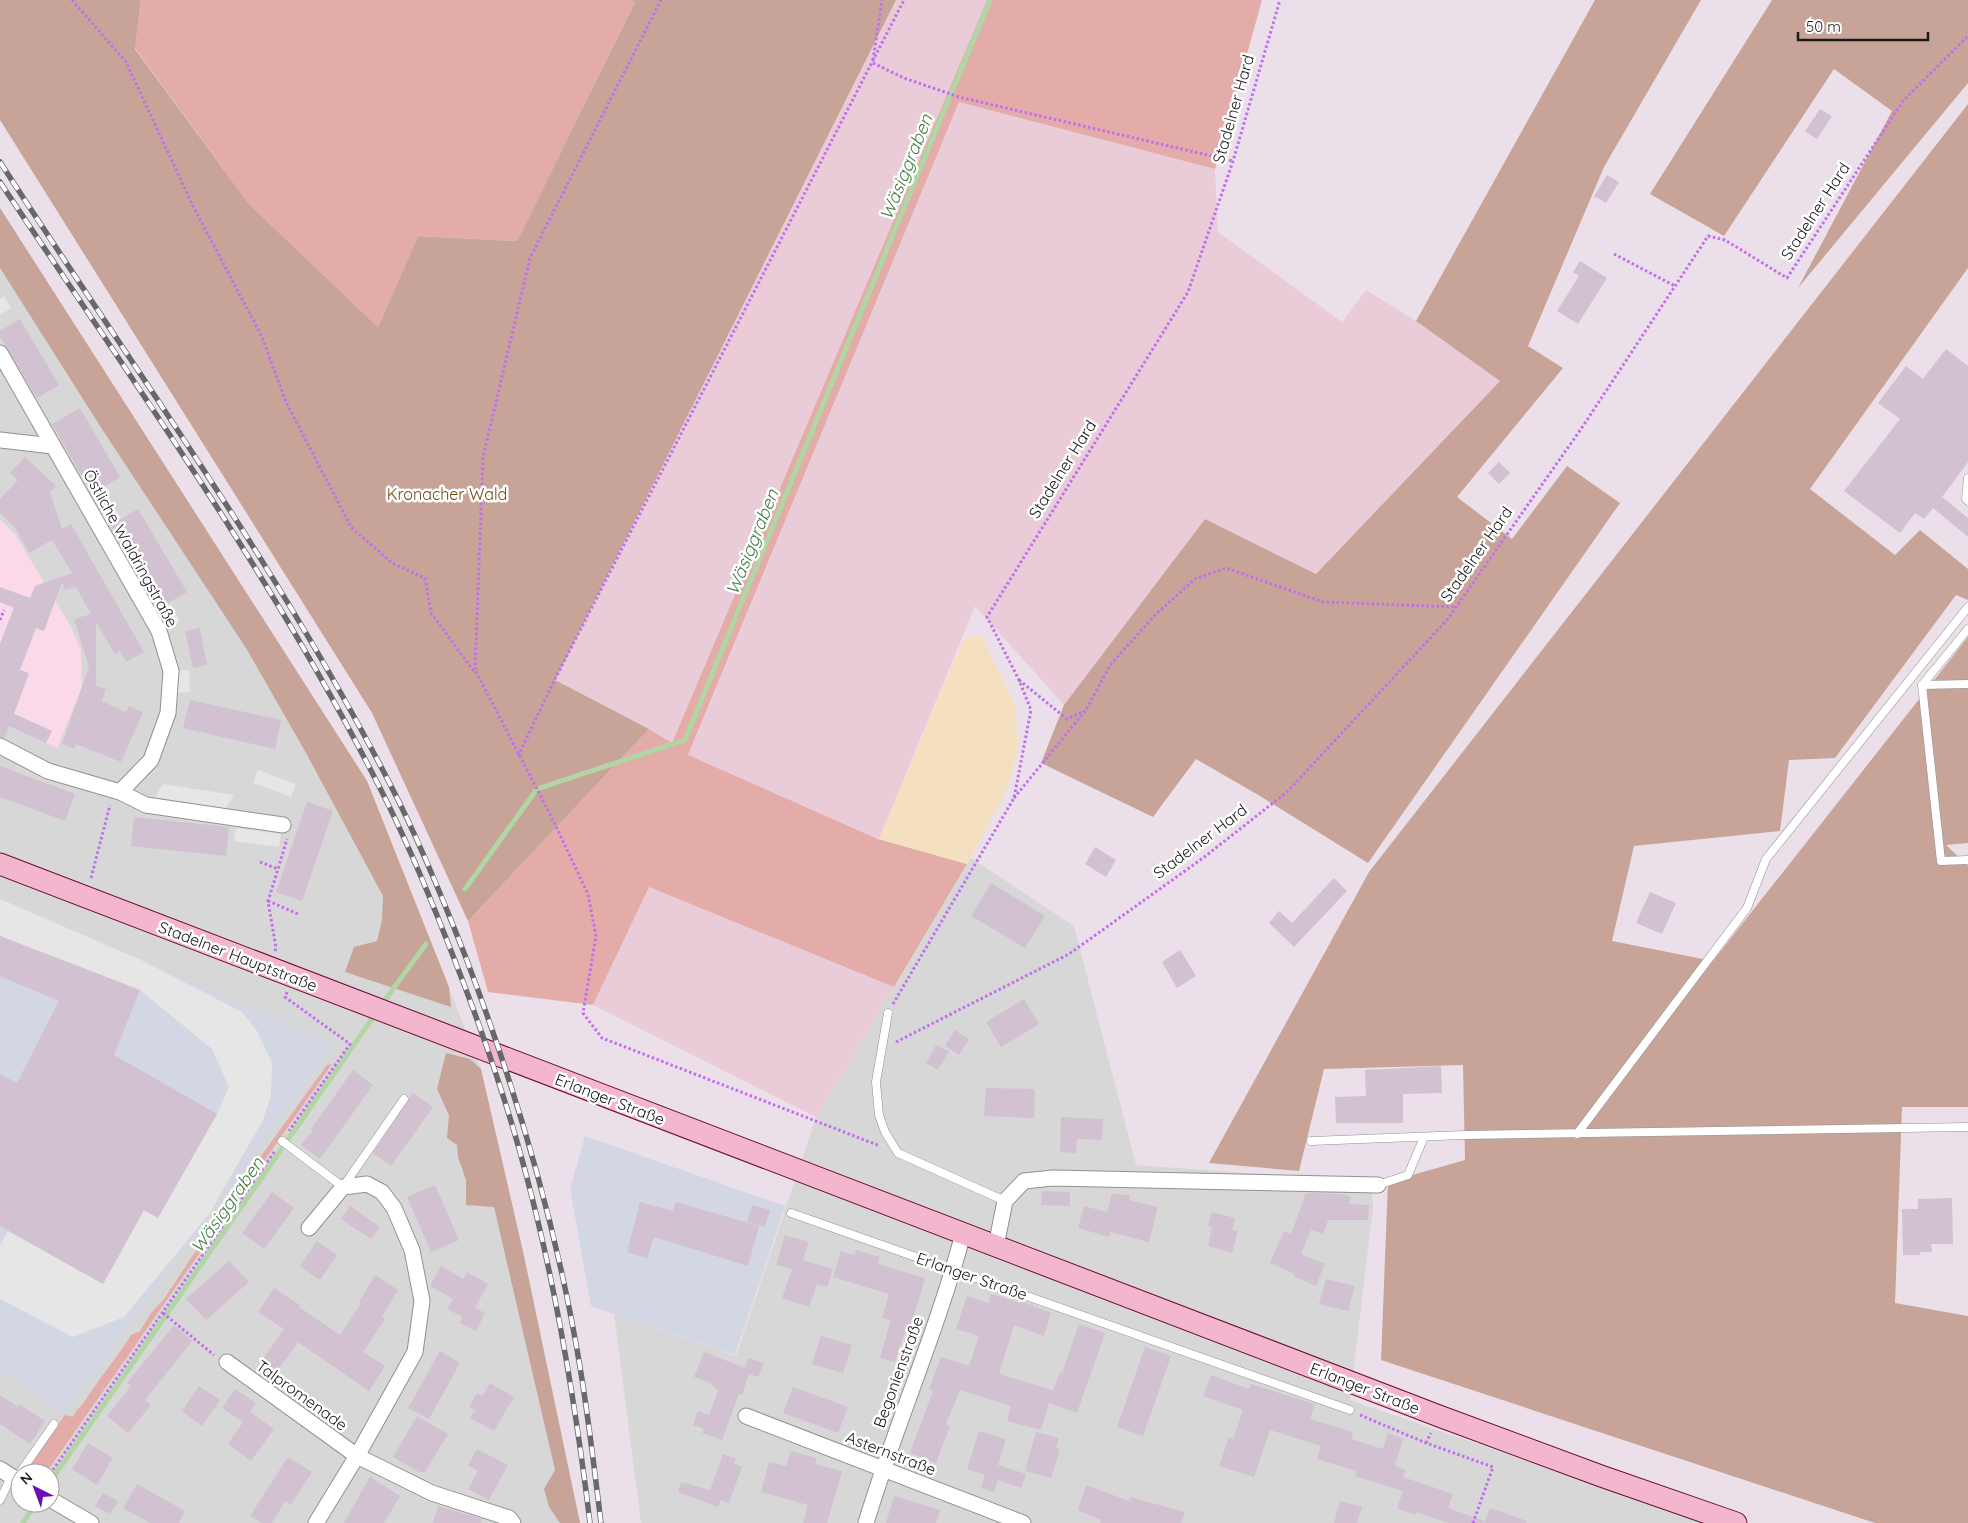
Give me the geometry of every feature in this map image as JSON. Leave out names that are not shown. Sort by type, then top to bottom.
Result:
[{"type":"main road","name":"Stadelner Hauptstraße","points":[[0,864],[476,1048]]},
{"type":"main road","name":"Erlanger Straße","points":[[476,1048],[1448,1420],[1736,1523]]},
{"type":"street","name":"Östliche Waldringstraße","points":[[0,354],[159,631],[171,672],[168,713],[151,760],[117,791]]},
{"type":"street","points":[[0,440],[53,446]]},
{"type":"street","points":[[0,746],[48,771],[117,791],[146,805],[283,825]]},
{"type":"street","points":[[996,1246],[1005,1201],[1024,1181],[1052,1178],[1378,1185]]},
{"type":"street","name":"Talpromenade","points":[[316,1523],[415,1352],[422,1301],[412,1250],[394,1208],[382,1192],[367,1184],[343,1187]]},
{"type":"street","points":[[309,1228],[343,1187]]},
{"type":"street","name":"Begonienstraße","points":[[866,1523],[882,1468],[954,1270],[963,1234]]},
{"type":"street","name":"Talpromenade","points":[[227,1362],[356,1456],[432,1493],[509,1518],[514,1523]]},
{"type":"street","name":"Asternstraße","points":[[746,1416],[1023,1523]]},
{"type":"street","points":[[60,1505],[91,1523]]},
{"type":"lane","points":[[1968,478],[1966,499],[1968,501]]},
{"type":"lane","points":[[1577,1134],[1747,908],[1766,859],[1968,607]]},
{"type":"lane","points":[[1968,629],[1922,685],[1941,861],[1968,860]]},
{"type":"lane","points":[[1922,685],[1968,684]]},
{"type":"lane","points":[[888,1013],[876,1082],[879,1115],[885,1132],[898,1153],[1005,1201]]},
{"type":"lane","points":[[282,1142],[343,1187],[404,1099]]},
{"type":"lane","points":[[1311,1141],[1424,1137],[1968,1127]]},
{"type":"lane","points":[[1378,1185],[1408,1175],[1424,1137]]},
{"type":"lane","name":"Erlanger Straße","points":[[792,1213],[1350,1410]]},
{"type":"lane","points":[[23,1463],[54,1424]]},
{"type":"lane","points":[[0,1500],[10,1481]]},
{"type":"path","points":[[72,0],[126,62],[193,206],[262,337],[286,402],[351,527],[392,564],[425,578],[431,613],[473,670],[475,670],[518,756],[550,814],[588,894],[596,936],[583,1013],[602,1038],[898,1153]]},
{"type":"path","points":[[475,670],[483,457],[530,258],[660,0]]},
{"type":"path","points":[[873,63],[882,0]]},
{"type":"path","points":[[518,756],[554,681],[904,0]]},
{"type":"path","name":"Stadelner Hard","points":[[888,1013],[1014,798],[1030,710],[1019,680],[988,617],[1188,292],[1233,161],[1280,0]]},
{"type":"path","name":"Stadelner Hard","points":[[882,1049],[1069,954],[1203,858],[1287,792],[1447,620],[1581,428],[1708,236],[1725,240],[1787,278],[1903,102],[1968,36]]},
{"type":"path","points":[[873,63],[904,78],[959,97],[1233,161]]},
{"type":"path","points":[[1614,254],[1675,286]]},
{"type":"path","points":[[1014,798],[1086,710],[1111,664],[1156,614],[1195,579],[1226,568],[1323,602],[1455,607]]},
{"type":"path","points":[[0,620],[4,610]]},
{"type":"path","points":[[1019,680],[1067,719],[1086,710]]},
{"type":"path","points":[[91,877],[117,791]]},
{"type":"path","points":[[276,948],[268,901],[292,824],[283,825]]},
{"type":"path","points":[[260,862],[278,868]]},
{"type":"path","points":[[268,901],[298,914]]},
{"type":"path","points":[[58,1463],[350,1044],[286,997]]},
{"type":"path","points":[[162,1313],[223,1362],[227,1362]]},
{"type":"path","points":[[1350,1410],[1426,1443],[1493,1468],[1473,1523]]},
{"type":"shaded area","points":[[141,0],[631,0],[635,2],[517,241],[418,236],[378,327],[249,204],[135,48]]},
{"type":"shaded area","points":[[896,0],[987,0],[672,743],[649,729],[554,681]]},
{"type":"shaded area","points":[[987,0],[1262,0],[1215,169],[959,102],[688,755],[878,839],[967,864],[894,987],[649,887],[593,1005],[488,992],[468,921],[649,729],[672,743]]},
{"type":"shaded area","points":[[959,102],[1215,169],[1218,232],[1342,322],[1366,290],[1416,321],[1500,381],[1316,574],[1205,519],[1064,705],[975,606],[879,839],[688,756]]},
{"type":"shaded area","points":[[0,208],[367,781],[481,1069],[524,1256],[580,1523],[0,1523]]},
{"type":"shaded area","points":[[4,296],[11,308],[0,315],[0,299]]},
{"type":"shaded area","points":[[112,503],[121,518],[107,526],[99,511]]},
{"type":"shaded area","points":[[0,519],[15,534],[70,625],[81,650],[82,687],[57,748],[46,743],[52,731],[0,707]]},
{"type":"shaded area","points":[[171,604],[180,621],[166,629],[156,612]]},
{"type":"shaded area","points":[[981,635],[1015,705],[1018,749],[1006,791],[967,864],[879,839],[963,640]]},
{"type":"shaded area","points":[[189,670],[190,692],[176,693],[175,671]]},
{"type":"shaded area","points":[[258,770],[296,784],[291,797],[253,783]]},
{"type":"shaded area","points":[[163,784],[234,795],[225,809],[155,797]]},
{"type":"shaded area","points":[[236,828],[281,834],[279,847],[234,841]]},
{"type":"shaded area","points":[[971,858],[1074,926],[1136,1165],[1371,1182],[1373,1207],[1350,1400],[1706,1523],[641,1523],[614,1314],[736,1356],[816,1117]]},
{"type":"shaded area","points":[[649,887],[894,987],[816,1117],[593,1005]]},
{"type":"shaded area","points":[[0,899],[334,1044],[65,1414],[0,1369]]},
{"type":"shaded area","points":[[0,899],[141,960],[242,1012],[257,1031],[272,1063],[271,1096],[263,1120],[209,1214],[124,1317],[73,1337],[0,1299],[0,1245],[8,1231],[103,1284],[144,1210],[158,1217],[217,1114],[229,1087],[212,1049],[140,990],[0,936]]},
{"type":"shaded area","points":[[332,1064],[53,1463],[32,1463],[65,1415],[73,1417],[131,1335],[140,1331],[151,1313],[164,1299],[199,1246],[212,1232],[232,1196],[327,1065]]},
{"type":"shaded area","points":[[585,1136],[785,1206],[735,1355],[591,1306],[570,1189]]},
{"type":"green space","name":"Kronacher Wald","points":[[0,0],[141,0],[135,49],[249,204],[378,327],[418,236],[517,241],[635,2],[631,0],[896,0],[555,680],[649,729],[468,921],[372,713],[0,120]]},
{"type":"green space","points":[[1595,0],[1701,0],[1604,167],[1528,346],[1563,368],[1457,497],[1512,539],[1567,466],[1620,503],[1368,863],[1196,759],[1153,817],[1041,763],[1064,705],[1205,519],[1316,574],[1500,381],[1416,321]]},
{"type":"green space","points":[[1772,0],[1968,0],[1968,83],[1798,288],[1892,111],[1834,69],[1724,236],[1650,194]]},
{"type":"green space","points":[[1968,104],[1968,268],[1810,489],[1895,555],[1920,530],[1968,569],[1968,600],[1956,595],[1835,758],[1789,760],[1780,831],[1634,846],[1612,941],[1713,961],[1968,637],[1968,843],[1946,845],[1968,866],[1968,1107],[1902,1107],[1895,1303],[1968,1316],[1968,1523],[1875,1523],[1381,1360],[1388,1182],[1465,1160],[1463,1065],[1324,1069],[1299,1171],[1209,1163],[1369,872]]},
{"type":"green space","points":[[0,208],[367,781],[449,987],[451,1007],[345,972],[354,947],[377,941],[382,920],[383,896],[306,753],[246,648],[100,426],[0,268]]},
{"type":"green space","points":[[446,1053],[470,1059],[481,1069],[524,1256],[580,1523],[560,1523],[549,1507],[544,1489],[555,1470],[494,1207],[466,1205],[466,1180],[458,1157],[457,1145],[447,1138],[449,1115],[437,1089]]},
{"type":"building","points":[[1820,109],[1832,116],[1817,139],[1805,131]]},
{"type":"building","points":[[1607,175],[1619,182],[1606,203],[1594,196]]},
{"type":"building","points":[[1580,261],[1607,278],[1578,324],[1557,311],[1579,276],[1573,272]]},
{"type":"building","points":[[20,319],[59,385],[37,398],[0,337],[0,331]]},
{"type":"building","points":[[1946,349],[1968,366],[1968,462],[1942,497],[1968,518],[1968,537],[1933,508],[1924,519],[1915,513],[1900,533],[1844,491],[1900,419],[1878,403],[1906,366],[1923,379]]},
{"type":"building","points":[[80,408],[120,477],[92,494],[52,424]]},
{"type":"building","points":[[25,457],[56,486],[50,492],[62,529],[71,524],[144,652],[126,662],[120,651],[115,654],[96,622],[96,686],[106,689],[102,701],[126,712],[129,706],[143,712],[121,762],[76,744],[74,749],[62,744],[89,667],[74,619],[91,614],[76,587],[65,590],[62,582],[44,631],[36,628],[20,670],[29,673],[14,714],[52,731],[46,743],[9,726],[4,738],[0,737],[0,644],[14,608],[0,602],[0,587],[30,598],[35,586],[72,573],[52,540],[29,553],[16,529],[0,513],[0,499],[18,480],[10,473]]},
{"type":"building","points":[[1499,462],[1510,473],[1499,484],[1488,473]]},
{"type":"building","points":[[138,509],[187,592],[160,608],[111,525]]},
{"type":"building","points":[[200,628],[207,665],[193,668],[185,631]]},
{"type":"building","points":[[190,700],[281,720],[275,749],[183,728]]},
{"type":"building","points":[[0,766],[75,794],[65,821],[0,797]]},
{"type":"building","points":[[307,802],[333,811],[302,901],[276,892]]},
{"type":"building","points":[[134,817],[229,827],[226,856],[131,846]]},
{"type":"building","points":[[1095,847],[1116,860],[1106,877],[1085,864]]},
{"type":"building","points":[[1334,878],[1347,891],[1294,947],[1269,923],[1279,911],[1292,923]]},
{"type":"building","points":[[991,883],[1045,916],[1025,948],[971,916]]},
{"type":"building","points":[[1650,892],[1676,903],[1662,934],[1636,923]]},
{"type":"building","points":[[0,936],[140,990],[114,1055],[217,1114],[158,1218],[144,1210],[103,1284],[0,1226],[0,1074],[17,1083],[59,1001],[0,976]]},
{"type":"building","points":[[1180,950],[1196,976],[1177,988],[1162,962]]},
{"type":"building","points":[[1024,999],[1039,1024],[1001,1047],[986,1022]]},
{"type":"building","points":[[955,1030],[969,1039],[959,1055],[945,1046]]},
{"type":"building","points":[[936,1045],[949,1052],[938,1070],[926,1063]]},
{"type":"building","points":[[1441,1066],[1442,1093],[1403,1094],[1403,1123],[1336,1123],[1335,1097],[1366,1096],[1365,1070]]},
{"type":"building","points":[[353,1070],[373,1085],[320,1159],[301,1145]]},
{"type":"building","points":[[986,1088],[1035,1089],[1034,1118],[984,1116]]},
{"type":"building","points":[[413,1093],[433,1107],[391,1166],[373,1153]]},
{"type":"building","points":[[1061,1117],[1103,1119],[1102,1140],[1077,1139],[1076,1153],[1060,1152]]},
{"type":"building","points":[[435,1185],[459,1240],[431,1252],[407,1197]]},
{"type":"building","points":[[1042,1191],[1070,1192],[1070,1206],[1041,1205]]},
{"type":"building","points":[[272,1192],[294,1208],[264,1249],[242,1233]]},
{"type":"building","points":[[1306,1193],[1341,1194],[1351,1197],[1349,1204],[1369,1205],[1368,1220],[1328,1220],[1323,1234],[1311,1230],[1301,1254],[1325,1264],[1316,1286],[1270,1263],[1284,1231],[1291,1234]]},
{"type":"building","points":[[1112,1194],[1130,1195],[1129,1200],[1158,1207],[1149,1242],[1110,1232],[1109,1237],[1078,1228],[1084,1206],[1107,1212]]},
{"type":"building","points":[[1952,1198],[1953,1244],[1931,1244],[1932,1252],[1920,1252],[1920,1255],[1903,1255],[1902,1209],[1918,1209],[1918,1199]]},
{"type":"building","points":[[640,1202],[673,1211],[676,1202],[759,1226],[748,1266],[654,1237],[647,1258],[627,1252]]},
{"type":"building","points":[[752,1205],[770,1210],[765,1227],[747,1222]]},
{"type":"building","points":[[350,1206],[380,1227],[371,1239],[341,1219]]},
{"type":"building","points":[[1212,1212],[1235,1218],[1232,1230],[1238,1231],[1232,1253],[1208,1246],[1212,1227],[1208,1226]]},
{"type":"building","points":[[785,1235],[809,1242],[803,1260],[833,1269],[827,1287],[817,1284],[809,1307],[782,1298],[792,1269],[776,1265]]},
{"type":"building","points":[[317,1241],[337,1255],[320,1280],[300,1266]]},
{"type":"building","points":[[856,1250],[880,1257],[878,1264],[925,1278],[911,1326],[907,1325],[895,1362],[880,1358],[891,1320],[882,1318],[889,1294],[833,1277],[841,1251],[854,1255]]},
{"type":"building","points":[[229,1261],[249,1282],[206,1320],[186,1299]]},
{"type":"building","points":[[441,1266],[463,1279],[467,1272],[488,1284],[475,1308],[485,1313],[476,1331],[460,1323],[463,1317],[447,1309],[453,1299],[430,1286]]},
{"type":"building","points":[[375,1275],[398,1290],[382,1317],[385,1319],[363,1352],[385,1366],[369,1391],[298,1342],[276,1373],[261,1362],[284,1329],[258,1312],[274,1288],[340,1335],[361,1303],[359,1302]]},
{"type":"building","points":[[1326,1279],[1355,1286],[1348,1311],[1319,1304]]},
{"type":"building","points":[[991,1294],[1020,1303],[1021,1301],[1051,1313],[1044,1336],[1014,1325],[999,1374],[1053,1390],[1060,1372],[1062,1373],[1079,1324],[1105,1333],[1077,1413],[1049,1403],[1041,1430],[1007,1421],[1011,1406],[960,1390],[946,1424],[950,1426],[936,1463],[910,1453],[933,1391],[929,1389],[941,1357],[969,1366],[979,1336],[956,1329],[967,1296],[988,1303]]},
{"type":"building","points":[[174,1325],[192,1341],[145,1400],[151,1405],[128,1433],[107,1416],[131,1386],[127,1383]]},
{"type":"building","points":[[821,1336],[852,1345],[843,1373],[812,1364]]},
{"type":"building","points":[[1145,1347],[1171,1356],[1143,1436],[1117,1427]]},
{"type":"building","points":[[440,1351],[460,1363],[429,1419],[408,1408]]},
{"type":"building","points":[[704,1352],[745,1368],[748,1358],[764,1363],[758,1377],[749,1374],[742,1395],[739,1394],[722,1440],[702,1433],[704,1429],[693,1425],[698,1411],[709,1415],[718,1391],[710,1383],[694,1377]]},
{"type":"building","points":[[1211,1375],[1249,1389],[1251,1384],[1315,1404],[1310,1419],[1353,1432],[1351,1439],[1383,1449],[1388,1433],[1403,1439],[1395,1466],[1406,1470],[1403,1477],[1453,1494],[1448,1508],[1484,1521],[1484,1523],[1448,1523],[1416,1512],[1415,1515],[1397,1508],[1403,1491],[1355,1476],[1356,1471],[1317,1459],[1321,1446],[1270,1430],[1254,1477],[1219,1466],[1229,1437],[1233,1439],[1243,1410],[1203,1396]]},
{"type":"building","points":[[490,1383],[514,1397],[494,1431],[470,1418],[475,1410],[469,1407],[477,1393],[483,1396]]},
{"type":"building","points":[[199,1386],[220,1400],[202,1426],[182,1411]]},
{"type":"building","points":[[793,1387],[848,1407],[838,1433],[783,1413]]},
{"type":"building","points":[[235,1389],[256,1403],[243,1422],[222,1408]]},
{"type":"building","points":[[0,1395],[18,1407],[19,1404],[45,1421],[30,1444],[0,1424]]},
{"type":"building","points":[[250,1412],[274,1429],[251,1461],[228,1444]]},
{"type":"building","points":[[417,1416],[448,1434],[425,1472],[419,1472],[393,1457]]},
{"type":"building","points":[[979,1431],[1006,1439],[998,1465],[1026,1474],[1021,1488],[998,1480],[994,1492],[981,1488],[985,1475],[967,1469]]},
{"type":"building","points":[[1036,1432],[1059,1438],[1056,1448],[1060,1449],[1051,1478],[1025,1471]]},
{"type":"building","points":[[88,1443],[113,1458],[97,1485],[72,1469]]},
{"type":"building","points":[[477,1449],[508,1465],[489,1500],[468,1489],[478,1471],[468,1465]]},
{"type":"building","points":[[791,1451],[817,1458],[815,1464],[842,1471],[827,1523],[803,1523],[808,1505],[761,1492],[769,1462],[786,1466]]},
{"type":"building","points":[[723,1454],[736,1459],[734,1464],[742,1467],[729,1503],[721,1500],[718,1507],[678,1492],[681,1482],[710,1490]]},
{"type":"building","points":[[288,1457],[312,1472],[291,1505],[285,1501],[272,1523],[262,1523],[250,1516]]},
{"type":"building","points":[[370,1477],[400,1496],[384,1523],[344,1523]]},
{"type":"building","points":[[137,1484],[185,1511],[179,1523],[150,1523],[123,1508]]},
{"type":"building","points":[[1086,1485],[1129,1501],[1130,1497],[1185,1512],[1181,1523],[1100,1523],[1101,1520],[1078,1510]]},
{"type":"building","points":[[103,1493],[118,1501],[110,1514],[95,1506]]},
{"type":"building","points":[[894,1496],[940,1510],[936,1523],[886,1523]]},
{"type":"building","points":[[1340,1501],[1362,1507],[1357,1523],[1334,1523]]},
{"type":"building","points":[[438,1506],[482,1519],[481,1523],[433,1523]]},
{"type":"building","points":[[1490,1508],[1527,1521],[1526,1523],[1484,1523]]},
{"type":"waterway","name":"Wäsiggraben","points":[[952,92],[990,0]]},
{"type":"waterway","name":"Wäsiggraben","points":[[465,889],[537,789],[685,740],[950,96]]},
{"type":"waterway","name":"Wäsiggraben","points":[[382,1004],[426,944]]},
{"type":"waterway","name":"Wäsiggraben","points":[[60,1468],[376,1013]]},
{"type":"waterway","name":"Wäsiggraben","points":[[23,1523],[30,1513]]},
{"type":"railway","points":[[0,162],[203,468],[301,624],[347,703],[401,805],[421,848],[485,1008],[534,1162],[572,1320],[601,1523]]},
{"type":"railway","points":[[0,182],[199,479],[294,631],[380,788],[415,862],[480,1027],[510,1117],[527,1178],[548,1263],[564,1349],[590,1523]]}]
